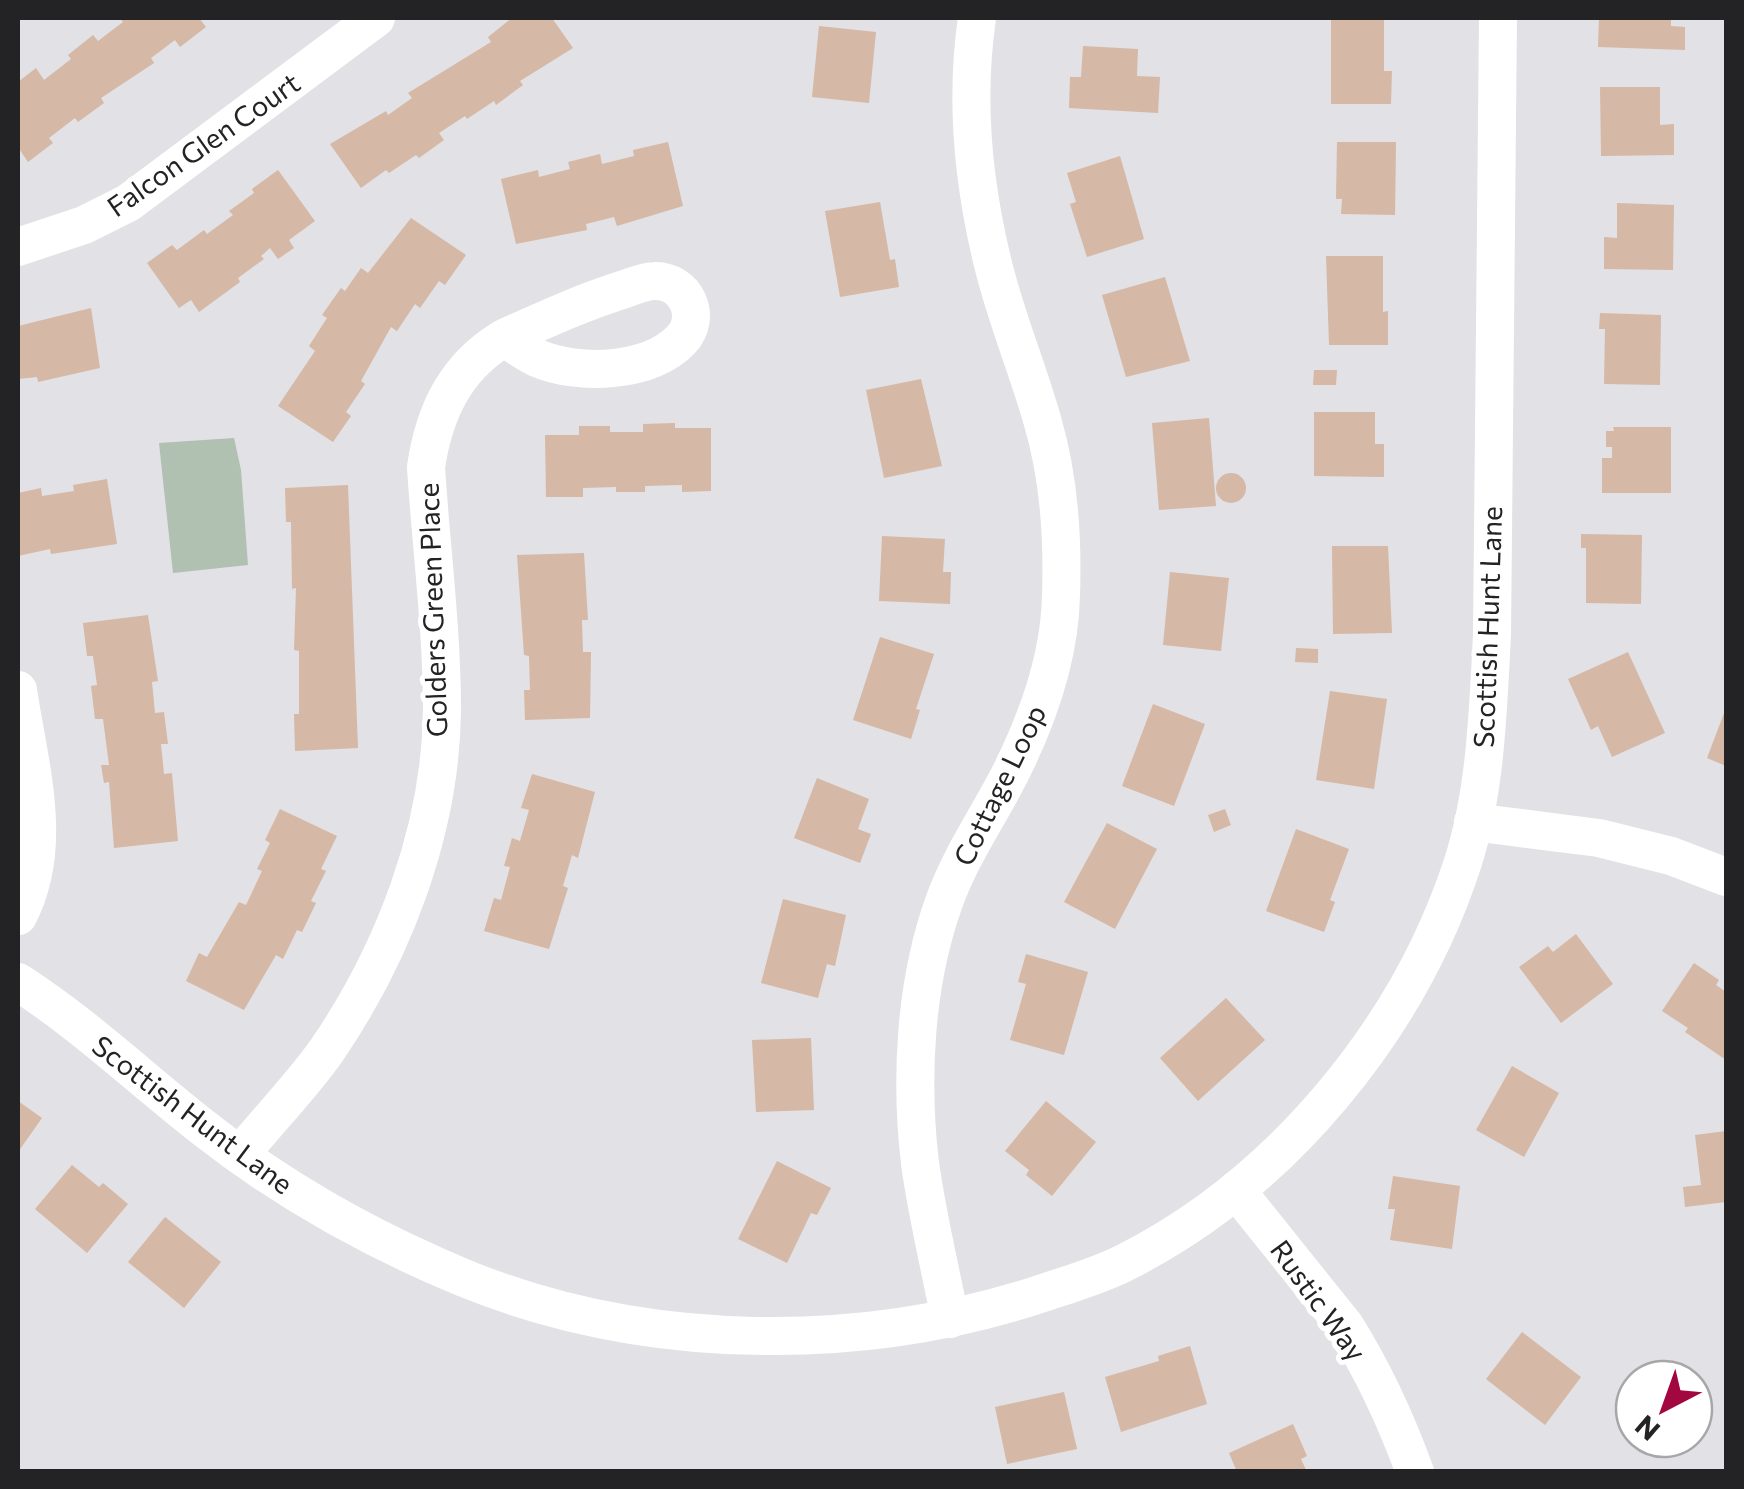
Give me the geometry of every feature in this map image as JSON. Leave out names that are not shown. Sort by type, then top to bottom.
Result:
[{"type":"street","name":"Falcon Glen Court","points":[[18,247],[84,225],[128,203],[376,18]]},
{"type":"street","name":"Cottage Loop","points":[[950,1319],[920,1164],[916,1090],[922,996],[944,902],[968,845],[1012,770],[1038,712],[1054,651],[1061,600],[1062,541],[1054,468],[994,268],[979,199],[972,126],[972,59],[977,18]]},
{"type":"street","name":"Scottish Hunt Lane","points":[[18,982],[117,1055],[240,1155],[308,1200],[386,1244],[468,1280],[583,1313],[683,1330],[751,1335],[836,1334],[950,1319],[1014,1304],[1121,1264],[1161,1242],[1236,1190],[1291,1140],[1342,1083],[1388,1019],[1426,950],[1462,863],[1473,822],[1488,725],[1492,636],[1498,18]]},
{"type":"street","name":"Golders Green Place","points":[[240,1155],[326,1050],[369,977],[398,916],[421,853],[435,788],[442,710],[426,467],[432,431],[445,398],[467,368],[504,338]]},
{"type":"street","points":[[18,690],[38,824],[38,860],[18,916]]},
{"type":"street","points":[[1473,822],[1599,838],[1671,856],[1726,877]]},
{"type":"street","name":"Rustic Way","points":[[1236,1190],[1353,1338],[1393,1412],[1415,1472]]},
{"type":"green space","points":[[234,438],[241,470],[248,565],[173,573],[159,443]]},
{"type":"building","points":[[120,18],[199,18],[206,27],[180,47],[175,40],[151,58],[154,63],[101,98],[104,103],[78,122],[75,118],[49,138],[53,143],[28,162],[18,147],[18,82],[36,68],[44,80],[93,35],[98,41],[123,22]]},
{"type":"building","points":[[512,18],[552,18],[573,48],[520,81],[523,85],[496,105],[494,101],[439,133],[444,140],[419,158],[416,155],[389,173],[386,170],[361,188],[330,144],[386,111],[388,115],[412,98],[408,93],[491,42],[488,37]]},
{"type":"building","points":[[1331,18],[1384,18],[1384,71],[1392,71],[1391,104],[1331,104]]},
{"type":"building","points":[[1599,18],[1671,18],[1671,26],[1685,27],[1685,50],[1598,47]]},
{"type":"building","points":[[819,26],[876,32],[869,103],[812,97]]},
{"type":"building","points":[[1083,46],[1138,49],[1137,76],[1160,77],[1158,113],[1069,108],[1070,77],[1081,77]]},
{"type":"building","points":[[1600,87],[1660,87],[1660,125],[1674,124],[1674,155],[1601,156]]},
{"type":"building","points":[[668,142],[683,206],[617,226],[614,217],[586,224],[587,230],[516,244],[501,179],[538,170],[539,177],[570,169],[568,162],[600,154],[602,164],[634,156],[633,150]]},
{"type":"building","points":[[1337,142],[1396,142],[1395,215],[1341,214],[1342,199],[1336,199]]},
{"type":"building","points":[[1120,156],[1144,239],[1087,257],[1070,204],[1076,202],[1067,173]]},
{"type":"building","points":[[278,170],[315,221],[289,240],[294,248],[278,259],[270,248],[261,256],[264,259],[238,278],[240,282],[199,312],[191,300],[179,308],[147,263],[172,245],[177,250],[204,230],[207,234],[233,215],[229,211],[254,193],[252,189]]},
{"type":"building","points":[[880,202],[899,287],[840,297],[825,211]]},
{"type":"building","points":[[1617,203],[1674,205],[1673,270],[1604,269],[1604,237],[1617,238]]},
{"type":"building","points":[[411,218],[466,255],[445,285],[439,281],[420,308],[415,304],[397,331],[391,327],[361,381],[365,384],[346,412],[351,416],[333,442],[278,406],[315,351],[309,346],[327,318],[322,315],[341,288],[345,291],[361,268],[368,273]]},
{"type":"building","points":[[1326,256],[1383,256],[1383,312],[1388,311],[1388,345],[1329,345]]},
{"type":"building","points":[[1165,277],[1190,361],[1126,377],[1102,295]]},
{"type":"building","points":[[91,308],[100,368],[38,382],[37,377],[18,379],[18,326]]},
{"type":"building","points":[[1600,313],[1661,315],[1660,385],[1604,384],[1605,329],[1599,329]]},
{"type":"building","points":[[1314,370],[1337,370],[1336,385],[1313,385]]},
{"type":"building","points":[[921,379],[942,466],[884,478],[866,390]]},
{"type":"building","points":[[1314,412],[1375,412],[1375,444],[1384,444],[1384,477],[1314,476]]},
{"type":"building","points":[[1209,418],[1216,506],[1159,510],[1152,423]]},
{"type":"building","points":[[675,423],[675,428],[711,428],[711,491],[682,492],[682,485],[645,486],[645,492],[616,492],[616,487],[583,488],[583,497],[546,497],[545,435],[579,435],[579,426],[610,426],[610,432],[643,432],[643,424]]},
{"type":"building","points":[[1613,427],[1671,427],[1671,493],[1602,493],[1602,458],[1612,458],[1612,447],[1606,447],[1606,431],[1614,431]]},
{"type":"building","points":[[1231,473],[1242,477],[1246,488],[1242,499],[1231,503],[1220,499],[1216,488],[1220,477]]},
{"type":"building","points":[[107,479],[117,544],[51,554],[50,549],[18,556],[18,493],[41,488],[42,496],[74,491],[73,485]]},
{"type":"building","points":[[348,485],[358,748],[295,751],[299,651],[294,650],[296,588],[292,589],[291,522],[286,522],[285,488]]},
{"type":"building","points":[[1581,534],[1642,535],[1641,604],[1586,603],[1586,548],[1581,548]]},
{"type":"building","points":[[882,536],[945,539],[943,572],[951,572],[950,604],[879,601]]},
{"type":"building","points":[[1332,546],[1388,546],[1392,633],[1333,634]]},
{"type":"building","points":[[584,553],[588,620],[582,620],[583,652],[591,652],[590,718],[525,720],[524,690],[530,690],[529,656],[524,655],[517,555]]},
{"type":"building","points":[[1170,572],[1229,578],[1221,651],[1163,645]]},
{"type":"building","points":[[148,615],[158,681],[152,682],[155,713],[164,712],[168,744],[161,744],[164,774],[172,773],[178,841],[114,848],[109,782],[104,783],[101,765],[109,765],[103,719],[95,719],[91,686],[97,685],[93,656],[87,656],[83,623]]},
{"type":"building","points":[[880,637],[934,654],[916,709],[920,710],[911,739],[853,720]]},
{"type":"building","points":[[1296,648],[1318,649],[1318,663],[1295,662]]},
{"type":"building","points":[[1628,652],[1665,733],[1612,757],[1598,726],[1591,730],[1568,679]]},
{"type":"building","points":[[1330,691],[1387,699],[1374,789],[1316,780]]},
{"type":"building","points":[[1153,704],[1205,724],[1174,806],[1122,786]]},
{"type":"building","points":[[1726,708],[1726,766],[1707,758]]},
{"type":"building","points":[[532,774],[595,792],[578,858],[572,855],[563,886],[568,888],[549,949],[484,931],[494,898],[501,900],[510,867],[504,866],[512,838],[520,841],[529,810],[521,808]]},
{"type":"building","points":[[817,778],[869,799],[858,829],[871,834],[860,863],[794,838]]},
{"type":"building","points":[[280,809],[337,836],[321,869],[326,871],[302,932],[297,930],[283,959],[276,955],[244,1010],[186,981],[199,953],[207,957],[239,902],[246,905],[262,871],[257,869],[270,843],[265,840]]},
{"type":"building","points":[[1225,809],[1231,825],[1214,832],[1208,815]]},
{"type":"building","points":[[1107,823],[1157,849],[1115,929],[1064,902]]},
{"type":"building","points":[[1296,829],[1349,849],[1330,900],[1335,902],[1324,932],[1266,911]]},
{"type":"building","points":[[783,899],[846,915],[835,966],[827,964],[818,998],[761,983]]},
{"type":"building","points":[[1576,934],[1613,984],[1561,1023],[1519,967],[1548,946],[1553,952]]},
{"type":"building","points":[[1026,954],[1088,972],[1064,1055],[1010,1040],[1026,984],[1018,982]]},
{"type":"building","points":[[1694,963],[1719,980],[1716,985],[1726,992],[1726,1060],[1662,1011]]},
{"type":"building","points":[[1226,998],[1265,1040],[1198,1101],[1160,1058]]},
{"type":"building","points":[[811,1038],[814,1110],[756,1112],[752,1040]]},
{"type":"building","points":[[1512,1066],[1559,1093],[1524,1157],[1476,1130]]},
{"type":"building","points":[[18,1101],[42,1118],[18,1152]]},
{"type":"building","points":[[1046,1101],[1096,1142],[1052,1196],[1005,1151]]},
{"type":"building","points":[[1726,1131],[1726,1202],[1685,1207],[1683,1187],[1701,1185],[1695,1135]]},
{"type":"building","points":[[777,1161],[831,1188],[817,1215],[811,1213],[787,1263],[738,1239]]},
{"type":"building","points":[[72,1165],[128,1204],[87,1253],[35,1209]]},
{"type":"building","points":[[1393,1176],[1460,1186],[1452,1249],[1390,1240],[1395,1209],[1388,1209]]},
{"type":"building","points":[[165,1217],[221,1262],[184,1308],[128,1262]]},
{"type":"building","points":[[1522,1332],[1581,1377],[1545,1425],[1486,1379]]},
{"type":"building","points":[[1190,1346],[1207,1404],[1121,1432],[1105,1377],[1159,1361],[1158,1356]]},
{"type":"building","points":[[1064,1392],[1077,1449],[1007,1464],[995,1407]]},
{"type":"building","points":[[1293,1424],[1307,1456],[1301,1459],[1307,1472],[1237,1472],[1229,1453]]}]
